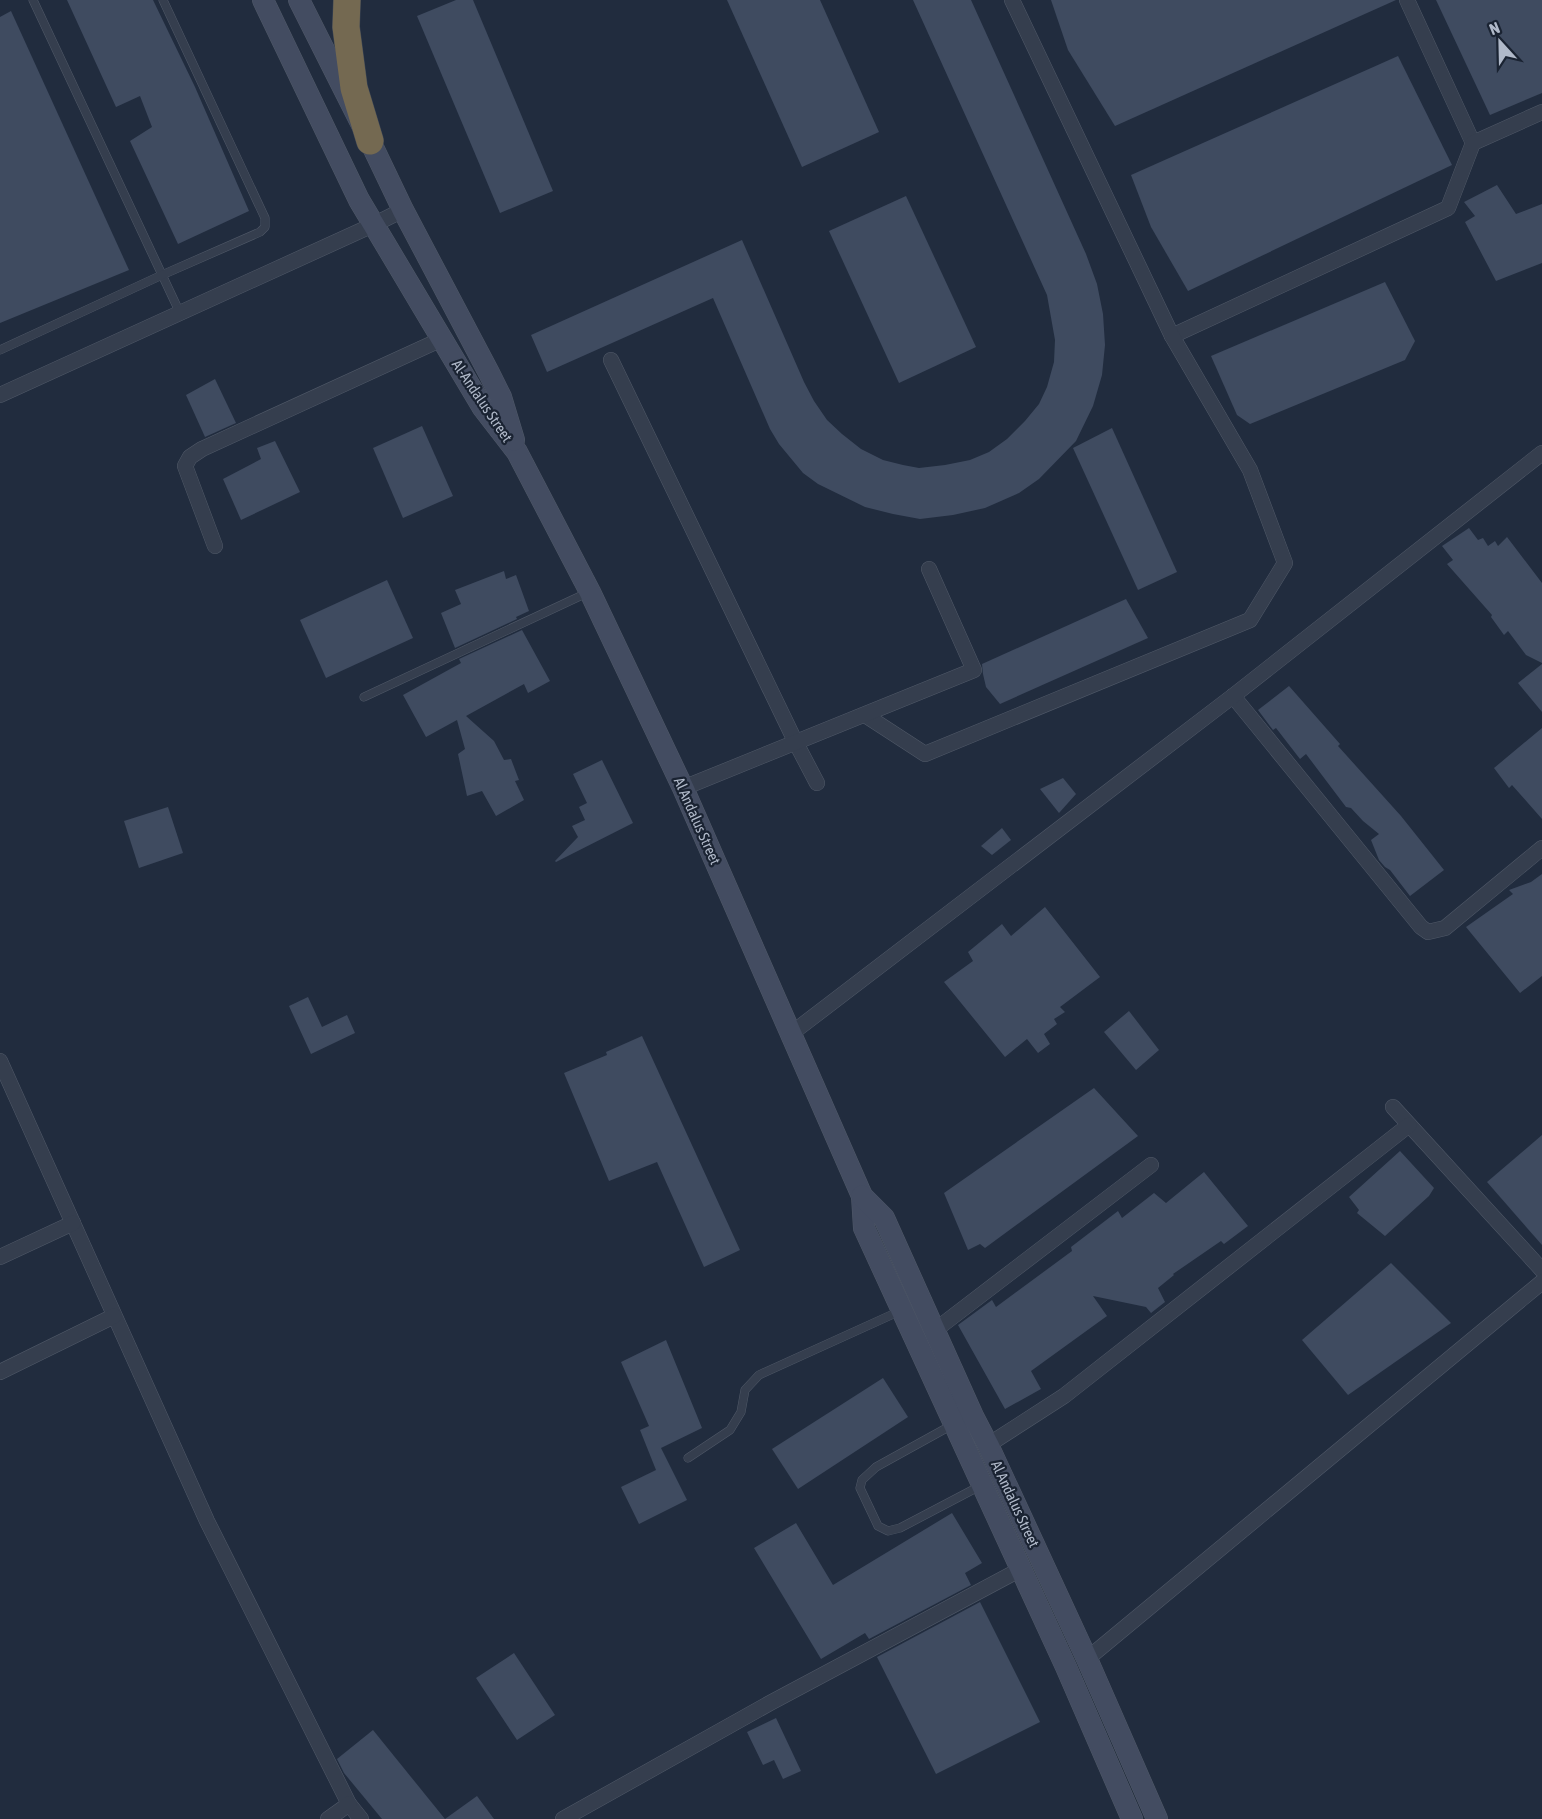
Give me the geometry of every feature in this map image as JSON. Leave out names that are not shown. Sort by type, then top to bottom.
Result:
[{"type":"highway","points":[[347,0],[346,27],[354,88],[370,141]]},
{"type":"main road","name":"Al-Andalus Street","points":[[263,0],[373,225],[483,408],[517,452]]},
{"type":"main road","name":"Al-Andalus Street","points":[[299,0],[403,210],[501,397],[517,452]]},
{"type":"main road","name":"Al Andalus Street","points":[[517,452],[590,592],[683,788],[862,1196],[864,1228],[1022,1569],[1132,1819]]},
{"type":"main road","name":"Al Andalus Street","points":[[862,1196],[884,1218],[973,1416],[1087,1659],[1157,1819]]},
{"type":"street","points":[[865,715],[925,754],[1250,620],[1285,563],[1250,470],[1172,336],[1012,0]]},
{"type":"street","points":[[1407,0],[1473,143]]},
{"type":"street","points":[[1172,336],[1448,208],[1473,143],[1542,112]]},
{"type":"street","points":[[0,395],[403,210]]},
{"type":"street","points":[[215,546],[185,466],[190,457],[202,449],[442,339]]},
{"type":"street","points":[[611,360],[817,783]]},
{"type":"street","points":[[792,1033],[1233,696],[1542,453]]},
{"type":"street","points":[[683,788],[974,670],[929,569]]},
{"type":"street","points":[[1233,696],[1421,927],[1428,932],[1445,927],[1542,848]]},
{"type":"street","points":[[0,1061],[6,1092],[73,1223],[207,1521],[349,1804],[362,1819]]},
{"type":"street","points":[[1393,1107],[1542,1270]]},
{"type":"street","points":[[988,1445],[1064,1396],[1409,1125]]},
{"type":"street","points":[[934,1331],[1151,1165]]},
{"type":"street","points":[[0,1257],[73,1223]]},
{"type":"street","points":[[1087,1659],[1542,1282]]},
{"type":"street","points":[[0,1372],[114,1316]]},
{"type":"street","points":[[563,1819],[770,1703],[1022,1569]]},
{"type":"street","points":[[328,1819],[349,1804]]},
{"type":"lane","points":[[33,0],[180,313]]},
{"type":"lane","points":[[0,350],[260,232],[265,226],[265,218],[163,0]]},
{"type":"lane","points":[[364,697],[590,592]]},
{"type":"lane","points":[[688,1458],[730,1430],[741,1412],[745,1390],[759,1375],[901,1310]]},
{"type":"lane","points":[[953,1424],[876,1467],[862,1480],[860,1488],[878,1526],[888,1531],[900,1528],[982,1485]]},
{"type":"building","points":[[67,0],[153,0],[195,87],[249,211],[178,244],[130,141],[152,127],[140,96],[116,107]]},
{"type":"building","points":[[456,0],[473,0],[553,191],[500,213],[417,16]]},
{"type":"building","points":[[727,0],[820,0],[879,132],[802,167]]},
{"type":"building","points":[[913,0],[971,0],[1086,254],[1097,284],[1103,314],[1105,345],[1102,375],[1093,406],[1076,441],[1039,479],[1019,493],[985,508],[920,519],[865,507],[818,484],[803,473],[779,444],[770,429],[713,298],[547,372],[531,335],[742,240],[814,401],[827,420],[861,449],[883,460],[903,465],[919,468],[945,465],[970,460],[989,452],[1007,439],[1025,421],[1039,404],[1047,387],[1054,362],[1055,340],[1047,295]]},
{"type":"building","points":[[1051,0],[1396,0],[1115,126],[1068,50]]},
{"type":"building","points":[[1436,0],[1542,0],[1542,93],[1490,115]]},
{"type":"building","points":[[11,11],[129,270],[0,323],[0,17]]},
{"type":"building","points":[[1398,56],[1452,165],[1188,291],[1151,227],[1131,175]]},
{"type":"building","points":[[1497,185],[1516,214],[1542,204],[1542,263],[1496,281],[1465,222],[1475,216],[1464,202]]},
{"type":"building","points":[[906,196],[976,347],[899,383],[829,231]]},
{"type":"building","points":[[1385,282],[1415,341],[1405,360],[1250,424],[1237,415],[1211,356]]},
{"type":"building","points":[[215,379],[236,423],[205,437],[186,395]]},
{"type":"building","points":[[422,426],[453,496],[403,518],[373,448]]},
{"type":"building","points":[[1112,428],[1177,572],[1138,590],[1073,448]]},
{"type":"building","points":[[275,441],[300,492],[241,520],[223,479],[261,459],[257,448]]},
{"type":"building","points":[[1469,528],[1478,540],[1483,538],[1488,546],[1495,541],[1498,546],[1507,537],[1542,583],[1542,663],[1526,655],[1508,631],[1504,635],[1491,617],[1492,615],[1447,564],[1453,560],[1442,546]]},
{"type":"building","points":[[504,571],[506,579],[516,575],[529,611],[455,648],[441,613],[461,604],[455,590]]},
{"type":"building","points":[[387,580],[413,638],[326,678],[300,620]]},
{"type":"building","points":[[1126,599],[1148,638],[1000,704],[986,687],[982,664]]},
{"type":"building","points":[[522,630],[550,681],[528,693],[524,684],[466,716],[494,741],[504,760],[511,759],[519,780],[515,781],[524,800],[496,816],[482,791],[467,796],[458,754],[465,749],[457,720],[426,737],[403,695],[461,663],[459,659]]},
{"type":"building","points":[[1542,664],[1542,712],[1518,683]]},
{"type":"building","points":[[1289,686],[1340,744],[1338,746],[1401,816],[1444,870],[1410,896],[1390,870],[1379,860],[1371,840],[1379,834],[1351,808],[1346,807],[1306,754],[1300,759],[1276,728],[1273,730],[1258,710]]},
{"type":"building","points":[[1542,728],[1542,819],[1512,785],[1509,788],[1494,768]]},
{"type":"building","points":[[602,760],[633,823],[556,862],[578,837],[572,826],[585,820],[579,807],[587,803],[573,774]]},
{"type":"building","points":[[1063,778],[1076,794],[1059,813],[1040,789]]},
{"type":"building","points":[[168,807],[183,853],[139,868],[124,821]]},
{"type":"building","points":[[1002,828],[1011,840],[992,855],[981,846]]},
{"type":"building","points":[[1542,874],[1542,976],[1520,993],[1466,927],[1513,894],[1509,890],[1531,882]]},
{"type":"building","points":[[1045,907],[1100,977],[1060,1007],[1065,1012],[1054,1019],[1057,1024],[1044,1034],[1050,1044],[1038,1053],[1027,1039],[1005,1057],[944,982],[973,961],[968,952],[1002,924],[1011,936]]},
{"type":"building","points":[[308,997],[322,1027],[347,1015],[355,1033],[311,1054],[289,1006]]},
{"type":"building","points":[[1129,1011],[1159,1050],[1136,1070],[1104,1032]]},
{"type":"building","points":[[642,1036],[740,1250],[704,1267],[657,1162],[609,1181],[564,1073],[607,1055],[606,1052]]},
{"type":"building","points":[[1094,1088],[1138,1136],[985,1248],[980,1244],[968,1250],[944,1193]]},
{"type":"building","points":[[1542,1135],[1542,1245],[1487,1182]]},
{"type":"building","points":[[1400,1151],[1434,1188],[1429,1196],[1385,1236],[1357,1213],[1359,1210],[1349,1197]]},
{"type":"building","points":[[1204,1172],[1248,1226],[1224,1244],[1221,1241],[1173,1274],[1158,1288],[1165,1302],[1151,1313],[1146,1307],[1093,1296],[1107,1316],[1031,1371],[1041,1389],[1005,1409],[958,1325],[992,1300],[996,1307],[1072,1251],[1071,1247],[1118,1211],[1122,1218],[1154,1193],[1166,1203]]},
{"type":"building","points":[[1391,1263],[1451,1323],[1348,1395],[1302,1340]]},
{"type":"building","points":[[666,1340],[702,1428],[661,1448],[687,1500],[639,1524],[621,1487],[656,1470],[640,1430],[649,1426],[621,1362]]},
{"type":"building","points":[[883,1378],[908,1417],[798,1489],[772,1449]]},
{"type":"building","points":[[952,1513],[982,1563],[965,1573],[971,1585],[869,1639],[865,1633],[821,1659],[754,1548],[796,1523],[833,1585]]},
{"type":"building","points":[[980,1602],[1040,1722],[936,1774],[877,1657]]},
{"type":"building","points":[[514,1653],[555,1715],[517,1740],[476,1678]]},
{"type":"building","points":[[776,1718],[801,1771],[783,1779],[774,1760],[763,1765],[747,1732]]},
{"type":"building","points":[[373,1730],[445,1819],[382,1819],[344,1773],[337,1759]]},
{"type":"building","points":[[477,1796],[494,1819],[445,1819]]}]
